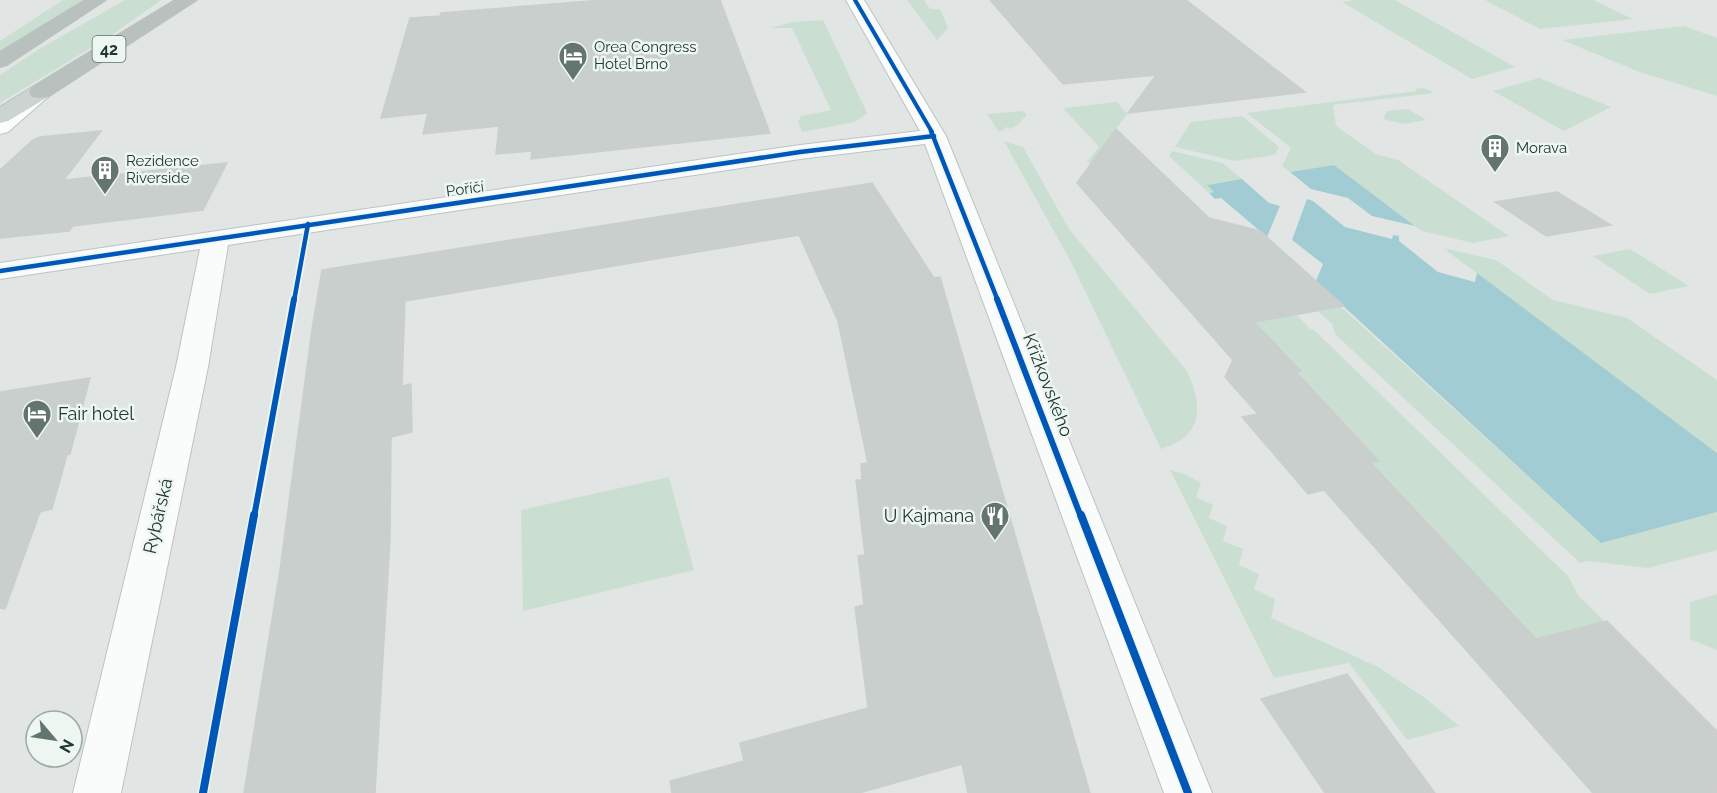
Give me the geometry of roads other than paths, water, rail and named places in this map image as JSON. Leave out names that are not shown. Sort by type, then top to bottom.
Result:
[{"type":"highway","points":[[0,62],[98,0]]},
{"type":"highway","name":"42","points":[[40,92],[184,2]]},
{"type":"main road","name":"42","points":[[0,116],[40,92]]},
{"type":"street","name":"Křížkovského","points":[[855,0],[892,60],[934,136],[1188,793]]},
{"type":"street","points":[[0,127],[40,92]]},
{"type":"street","name":"Poříčí","points":[[0,271],[800,152],[934,136]]},
{"type":"street","name":"Rybářská","points":[[97,793],[192,367],[216,239]]},
{"type":"water","points":[[1334,165],[1415,226],[1372,216],[1348,198],[1311,189],[1290,172]]},
{"type":"water","points":[[1242,179],[1269,203],[1280,206],[1267,237],[1221,198],[1215,199],[1209,193],[1214,192],[1207,185]]},
{"type":"water","points":[[1307,199],[1313,201],[1345,227],[1392,239],[1393,235],[1399,236],[1399,241],[1438,272],[1475,282],[1477,273],[1717,453],[1717,512],[1601,543],[1316,281],[1323,264],[1292,240]]},
{"type":"place","name":"Orea Congress Hotel Brno","points":[[573,82]]},
{"type":"place","name":"Morava","points":[[1495,174]]},
{"type":"place","name":"Rezidence Riverside","points":[[105,196]]},
{"type":"place","name":"Fair hotel","points":[[37,440]]},
{"type":"place","name":"U Kajmana","points":[[995,542]]}]
